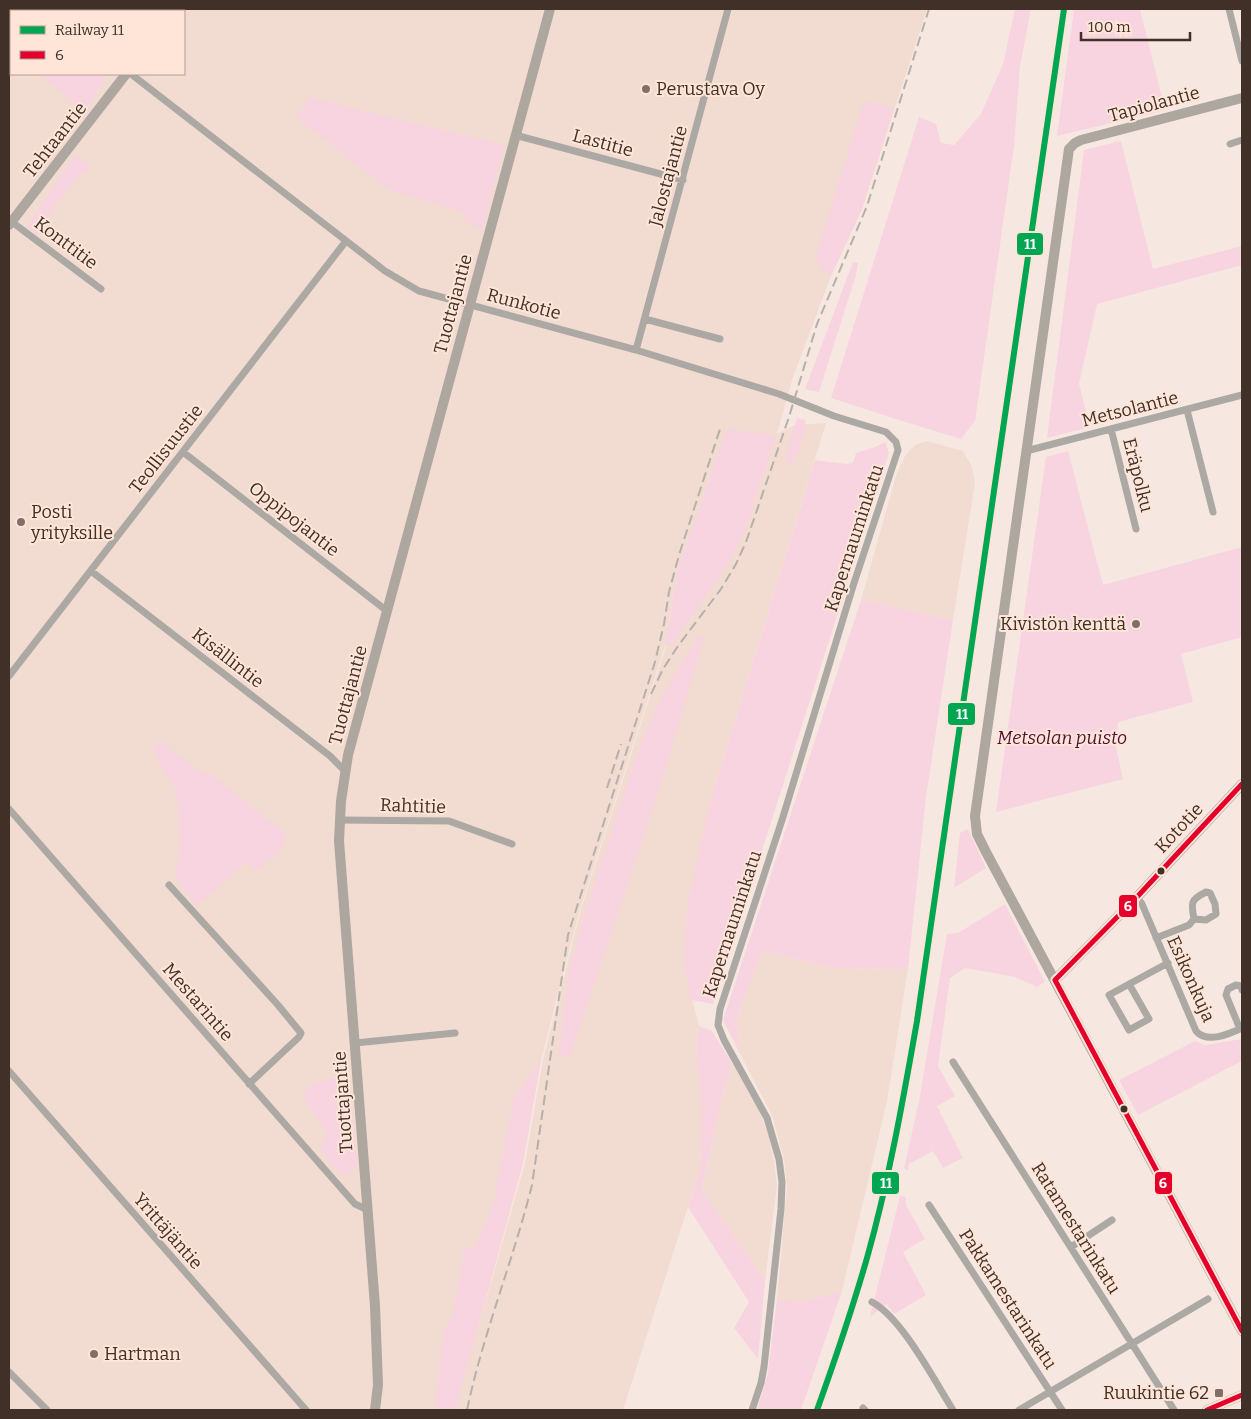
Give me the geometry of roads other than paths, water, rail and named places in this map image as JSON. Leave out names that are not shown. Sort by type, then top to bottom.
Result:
[{"type":"street","name":"Tuottajantie","points":[[376,1410],[378,1385],[375,1306],[340,850],[339,820],[345,771],[550,9]]},
{"type":"street","name":"Jalostajantie","points":[[636,350],[728,9]]},
{"type":"street","points":[[1229,9],[1242,61]]},
{"type":"street","name":"Tehtaantie","points":[[10,224],[125,75]]},
{"type":"street","name":"Runkotie","points":[[132,75],[346,241],[400,281],[419,291],[636,350],[779,394],[834,416],[886,432],[896,442],[898,450]]},
{"type":"street","name":"Tapiolantie","points":[[1026,451],[1070,149],[1081,140],[1242,98]]},
{"type":"street","name":"Lastitie","points":[[515,135],[683,180]]},
{"type":"street","points":[[1230,144],[1242,140]]},
{"type":"street","name":"Konttitie","points":[[10,224],[102,289]]},
{"type":"street","name":"Teollisuustie","points":[[9,676],[346,241]]},
{"type":"street","points":[[645,319],[720,339]]},
{"type":"street","name":"Metsolantie","points":[[1026,451],[1242,396]]},
{"type":"street","points":[[1187,410],[1213,512]]},
{"type":"street","name":"Eräpolku","points":[[1111,429],[1136,529]]},
{"type":"street","name":"Kapernauminkatu","points":[[752,1410],[764,1367],[781,1209],[782,1182],[776,1144],[767,1118],[724,1040],[718,1026],[719,1014],[783,817],[853,586],[898,450]]},
{"type":"street","points":[[1026,451],[975,816],[977,834],[1242,1331]]},
{"type":"street","name":"Oppipojantie","points":[[183,452],[387,610]]},
{"type":"street","name":"Kisällintie","points":[[90,570],[330,756],[345,771]]},
{"type":"street","name":"Kototie","points":[[1055,980],[1137,897],[1242,784]]},
{"type":"street","name":"Mestarintie","points":[[9,809],[355,1204],[368,1210]]},
{"type":"street","name":"Rahtitie","points":[[339,820],[449,821],[512,844]]},
{"type":"street","points":[[169,885],[301,1033],[300,1037],[249,1084]]},
{"type":"street","name":"Esikonkuja","points":[[1137,897],[1142,904],[1199,1034],[1212,1037],[1241,1028],[1226,995],[1228,989],[1236,985],[1241,986],[1242,990]]},
{"type":"street","points":[[1156,938],[1189,925],[1194,919]]},
{"type":"street","points":[[1129,984],[1149,1020],[1129,1030],[1110,995],[1129,984],[1168,963]]},
{"type":"street","points":[[355,1042],[455,1033]]},
{"type":"street","name":"Ratamestarinkatu","points":[[953,1062],[1174,1410]]},
{"type":"street","name":"Yrittäjäntie","points":[[9,1071],[306,1410]]},
{"type":"street","name":"Pakkamestarinkatu","points":[[928,1205],[1062,1410]]},
{"type":"street","points":[[1071,1247],[1112,1220]]},
{"type":"street","points":[[1019,1410],[1208,1299]]},
{"type":"street","points":[[872,1302],[878,1305],[898,1324],[953,1410]]},
{"type":"street","points":[[9,1372],[47,1410]]},
{"type":"street","points":[[1208,1410],[1242,1395]]},
{"type":"railway","points":[[651,694],[663,669],[678,646],[721,589],[736,564],[746,542],[789,417],[817,324],[867,206],[929,9]]},
{"type":"railway","points":[[467,1410],[481,1353],[532,1185],[568,935],[655,662],[669,592],[679,555],[721,426]]},
{"type":"railway","points":[[607,788],[621,744]]},
{"type":"rail line","name":"11","points":[[817,1410],[837,1354],[875,1229],[895,1140],[917,1021],[1064,9]]},
{"type":"place","name":"Perustava Oy","points":[[646,89]]},
{"type":"place","name":"Posti yrityksille","points":[[21,522]]},
{"type":"place","name":"Kivistön kenttä","points":[[1136,624]]},
{"type":"place","name":"Hartman","points":[[94,1354]]},
{"type":"place","name":"Ruukintie 62","points":[[1219,1393]]},
{"type":"park label","name":"Metsolan puisto","points":[[1062,738]]}]
